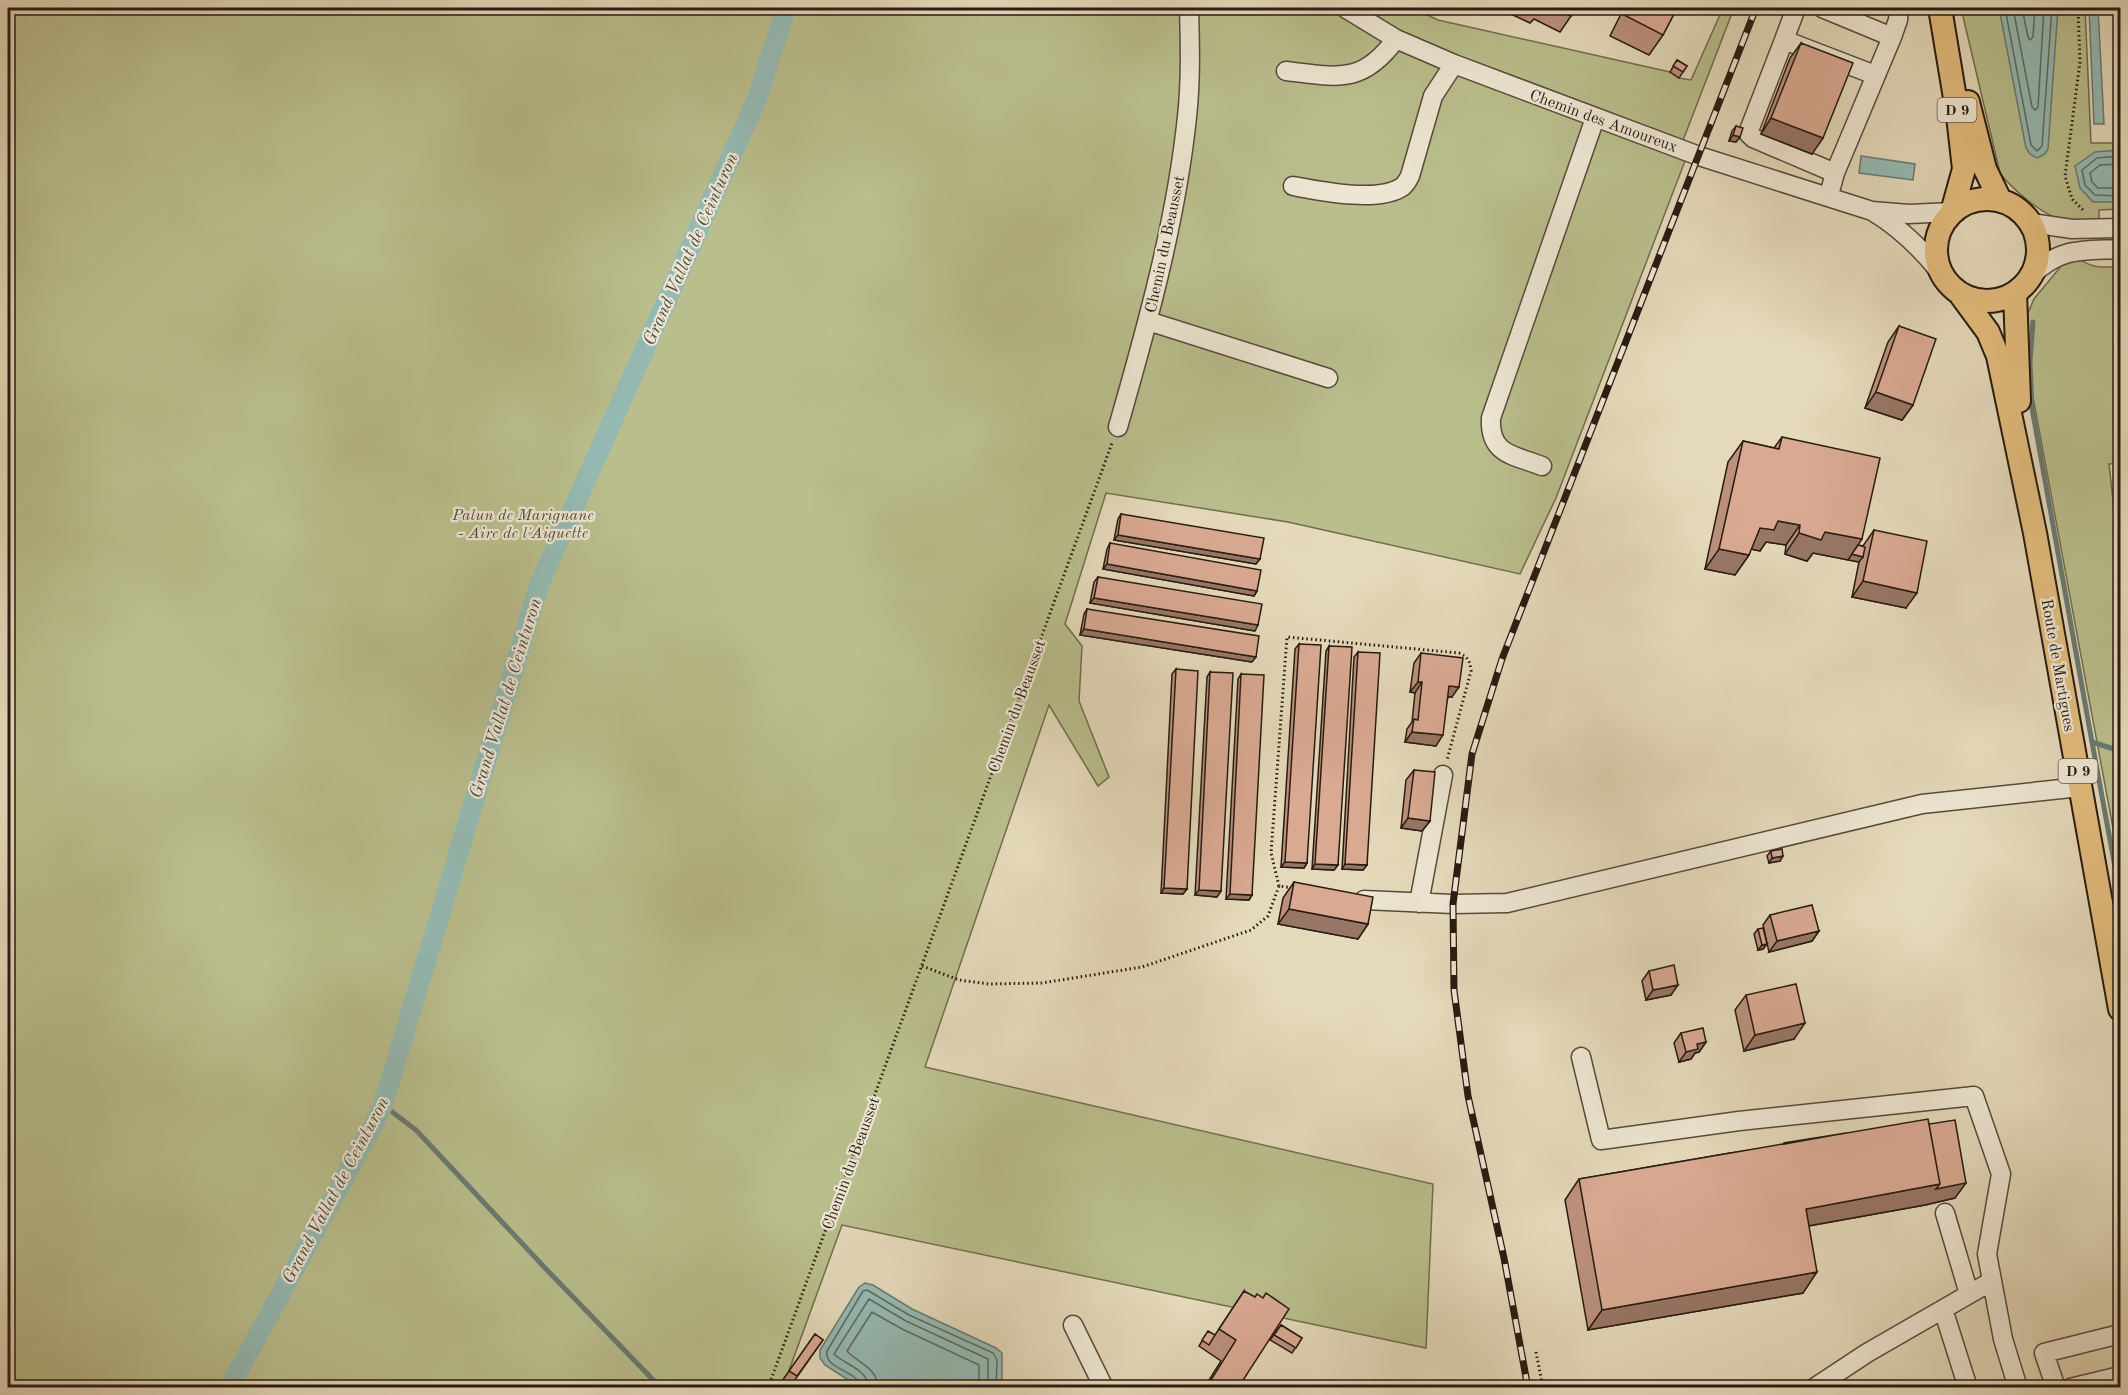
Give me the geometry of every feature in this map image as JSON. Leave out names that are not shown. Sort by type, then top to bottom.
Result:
[{"type":"main road","name":"D 9","points":[[1942,8],[1985,169],[2000,200]]},
{"type":"main road","name":"D 9","points":[[1942,8],[1964,169],[1952,212]]},
{"type":"main road","points":[[1983,199],[2000,200],[2023,213],[2031,223],[2036,236],[2037,261],[2032,275],[2015,293],[2002,299],[1973,300],[1960,294],[1948,284],[1939,271],[1935,255],[1936,240],[1942,224],[1952,212],[1967,202],[1983,199]]},
{"type":"main road","name":"Route de Martigues","points":[[2015,293],[2017,382],[2035,533]]},
{"type":"main road","name":"Route de Martigues","points":[[1960,294],[1988,332],[1998,356],[2035,533],[2121,1009]]},
{"type":"street","name":"Chemin du Beausset","points":[[1118,427],[1148,321],[1172,214],[1186,127],[1190,80],[1189,8]]},
{"type":"street","name":"Chemin des Amoureux","points":[[1345,8],[1396,39],[1454,64],[1699,156],[1829,195],[1872,211],[1902,231],[1921,248],[1939,271]]},
{"type":"street","points":[[1796,8],[1748,134],[1834,172]]},
{"type":"street","points":[[1822,8],[1892,37]]},
{"type":"street","points":[[1829,195],[1834,172],[1892,37],[1898,20],[1899,8]]},
{"type":"street","points":[[1286,71],[1348,76],[1370,66],[1385,55],[1396,39]]},
{"type":"street","points":[[1784,40],[1875,75]]},
{"type":"street","points":[[1293,186],[1338,194],[1384,194],[1404,186],[1410,176],[1433,96],[1454,64]]},
{"type":"street","points":[[1542,466],[1502,450],[1494,442],[1490,432],[1491,418],[1595,118]]},
{"type":"street","name":"Chemin des Amoureux","points":[[1872,211],[1909,214],[1952,212]]},
{"type":"street","points":[[2031,223],[2072,229],[2121,228]]},
{"type":"street","points":[[2032,275],[2048,260],[2069,252],[2121,249]]},
{"type":"street","points":[[1148,321],[1328,378]]},
{"type":"street","points":[[1419,903],[1443,775]]},
{"type":"street","points":[[1364,900],[1419,903],[1507,903],[1922,804],[2080,787]]},
{"type":"street","points":[[1581,1056],[1601,1140],[1739,1121],[1974,1096],[2001,1174],[1987,1254],[2003,1339],[2018,1388]]},
{"type":"street","points":[[1945,1213],[1969,1294]]},
{"type":"street","points":[[1814,1388],[1867,1353],[1992,1281]]},
{"type":"street","points":[[1943,1309],[1968,1388]]},
{"type":"street","points":[[1073,1325],[1104,1388]]},
{"type":"street","points":[[2056,1388],[2044,1353],[2121,1334]]},
{"type":"street","points":[[2070,1388],[2121,1376]]},
{"type":"path","points":[[2078,8],[2080,62],[2065,176],[2072,199],[2086,212]]},
{"type":"path","name":"Chemin du Beausset","points":[[768,1388],[1118,427]]},
{"type":"path","points":[[922,966],[959,980],[989,984],[1042,983],[1142,967],[1251,930],[1268,916],[1279,886],[1271,853],[1287,637],[1459,653],[1466,657],[1470,662],[1471,671],[1443,775]]},
{"type":"path","points":[[1279,886],[1300,889]]},
{"type":"path","points":[[1536,1352],[1543,1388]]},
{"type":"green space","name":"Palun de Marignane - Aire de l'Aiguette","points":[[8,8],[1413,8],[1438,20],[1670,72],[1679,78],[1691,80],[1723,8],[1734,8],[1682,143],[1685,161],[1556,498],[1520,574],[1288,522],[1106,493],[1065,624],[1082,646],[1079,701],[1109,777],[1098,786],[1049,705],[925,1067],[1433,1184],[1426,1348],[842,1225],[783,1387],[8,1387]]},
{"type":"green space","points":[[1961,8],[2085,8],[2091,143],[2120,143],[2120,209],[2099,210],[2099,220],[2060,219],[2044,212],[2027,200],[2000,173]]},
{"type":"green space","points":[[2078,258],[2093,266],[2120,267],[2120,463],[2109,464],[2120,564],[2120,866],[2028,370],[2024,322],[2034,299],[2062,265]]},
{"type":"water","points":[[1999,8],[2058,8],[2048,149],[2045,154],[2037,158],[2026,148]]},
{"type":"water","points":[[2089,8],[2098,8],[2104,124],[2094,124]]},
{"type":"water","points":[[2120,150],[2120,202],[2093,202],[2080,188],[2075,166],[2095,152]]},
{"type":"water","points":[[1861,156],[1915,164],[1913,180],[1859,173]]},
{"type":"water","points":[[865,1283],[873,1285],[912,1309],[996,1348],[1002,1353],[1002,1387],[859,1387],[825,1365],[820,1358],[820,1350],[859,1287]]},
{"type":"building","points":[[1553,8],[1576,8],[1571,16]]},
{"type":"building","points":[[1628,8],[1677,8],[1663,35],[1624,15]]},
{"type":"building","points":[[1801,43],[1853,63],[1823,138],[1771,118]]},
{"type":"building","points":[[1677,60],[1687,66],[1683,72],[1673,66]]},
{"type":"building","points":[[1736,126],[1743,128],[1740,137],[1733,135]]},
{"type":"building","points":[[1899,326],[1936,339],[1913,405],[1876,392]]},
{"type":"building","points":[[1782,437],[1880,458],[1862,539],[1825,532],[1821,540],[1799,533],[1800,525],[1778,521],[1774,530],[1760,528],[1749,555],[1719,549],[1743,441],[1779,449]]},
{"type":"building","points":[[1121,514],[1264,538],[1260,559],[1118,535]]},
{"type":"building","points":[[1874,530],[1927,541],[1917,593],[1863,581]]},
{"type":"building","points":[[1110,543],[1261,570],[1257,591],[1107,564]]},
{"type":"building","points":[[1858,545],[1865,547],[1863,557],[1852,554]]},
{"type":"building","points":[[1098,577],[1262,604],[1258,625],[1094,598]]},
{"type":"building","points":[[1087,609],[1259,636],[1256,657],[1084,629]]},
{"type":"building","points":[[1299,644],[1321,645],[1307,863],[1285,862]]},
{"type":"building","points":[[1329,646],[1352,647],[1338,865],[1315,864]]},
{"type":"building","points":[[1358,652],[1380,653],[1367,865],[1345,864]]},
{"type":"building","points":[[1421,653],[1463,658],[1459,687],[1449,686],[1443,735],[1412,732],[1414,719],[1418,720],[1422,682],[1418,682]]},
{"type":"building","points":[[1176,669],[1198,671],[1187,889],[1164,888]]},
{"type":"building","points":[[1210,672],[1233,673],[1221,891],[1199,890]]},
{"type":"building","points":[[1241,674],[1264,675],[1252,895],[1230,894]]},
{"type":"building","points":[[1414,770],[1435,772],[1430,821],[1408,818]]},
{"type":"building","points":[[1782,849],[1783,856],[1772,858],[1771,851]]},
{"type":"building","points":[[1294,882],[1373,897],[1368,924],[1289,909]]},
{"type":"building","points":[[1812,905],[1819,931],[1777,941],[1770,915]]},
{"type":"building","points":[[1763,928],[1767,944],[1762,945],[1758,929]]},
{"type":"building","points":[[1674,965],[1678,985],[1653,990],[1649,971]]},
{"type":"building","points":[[1796,984],[1805,1023],[1755,1035],[1746,995]]},
{"type":"building","points":[[1703,1028],[1706,1042],[1697,1044],[1698,1049],[1686,1052],[1681,1033]]},
{"type":"building","points":[[1928,1119],[1940,1184],[1806,1209],[1817,1272],[1602,1310],[1579,1179]]},
{"type":"building","points":[[1955,1120],[1966,1183],[1936,1189],[1940,1184],[1929,1124]]},
{"type":"building","points":[[1846,1133],[1784,1144],[1784,1143]]},
{"type":"building","points":[[1244,1291],[1255,1297],[1257,1294],[1263,1298],[1266,1293],[1289,1309],[1238,1388],[1206,1388],[1236,1340],[1219,1329]]},
{"type":"building","points":[[1281,1325],[1302,1338],[1296,1348],[1274,1335]]},
{"type":"building","points":[[1208,1331],[1215,1335],[1209,1345],[1202,1340]]},
{"type":"building","points":[[815,1334],[823,1340],[797,1376],[789,1371]]},
{"type":"waterway","name":"Grand Vallat de Ceinturon","points":[[229,1388],[383,1105],[539,585],[757,99],[786,8]]},
{"type":"waterway","points":[[2033,322],[2030,362],[2032,408],[2092,742],[2120,751]]},
{"type":"waterway","points":[[2092,742],[2115,867]]},
{"type":"waterway","points":[[2118,881],[2120,895]]},
{"type":"waterway","points":[[383,1105],[416,1130],[661,1388]]},
{"type":"railway","points":[[1528,1388],[1504,1258],[1468,1096],[1454,990],[1453,904],[1472,754],[1502,659],[1756,8]]}]
